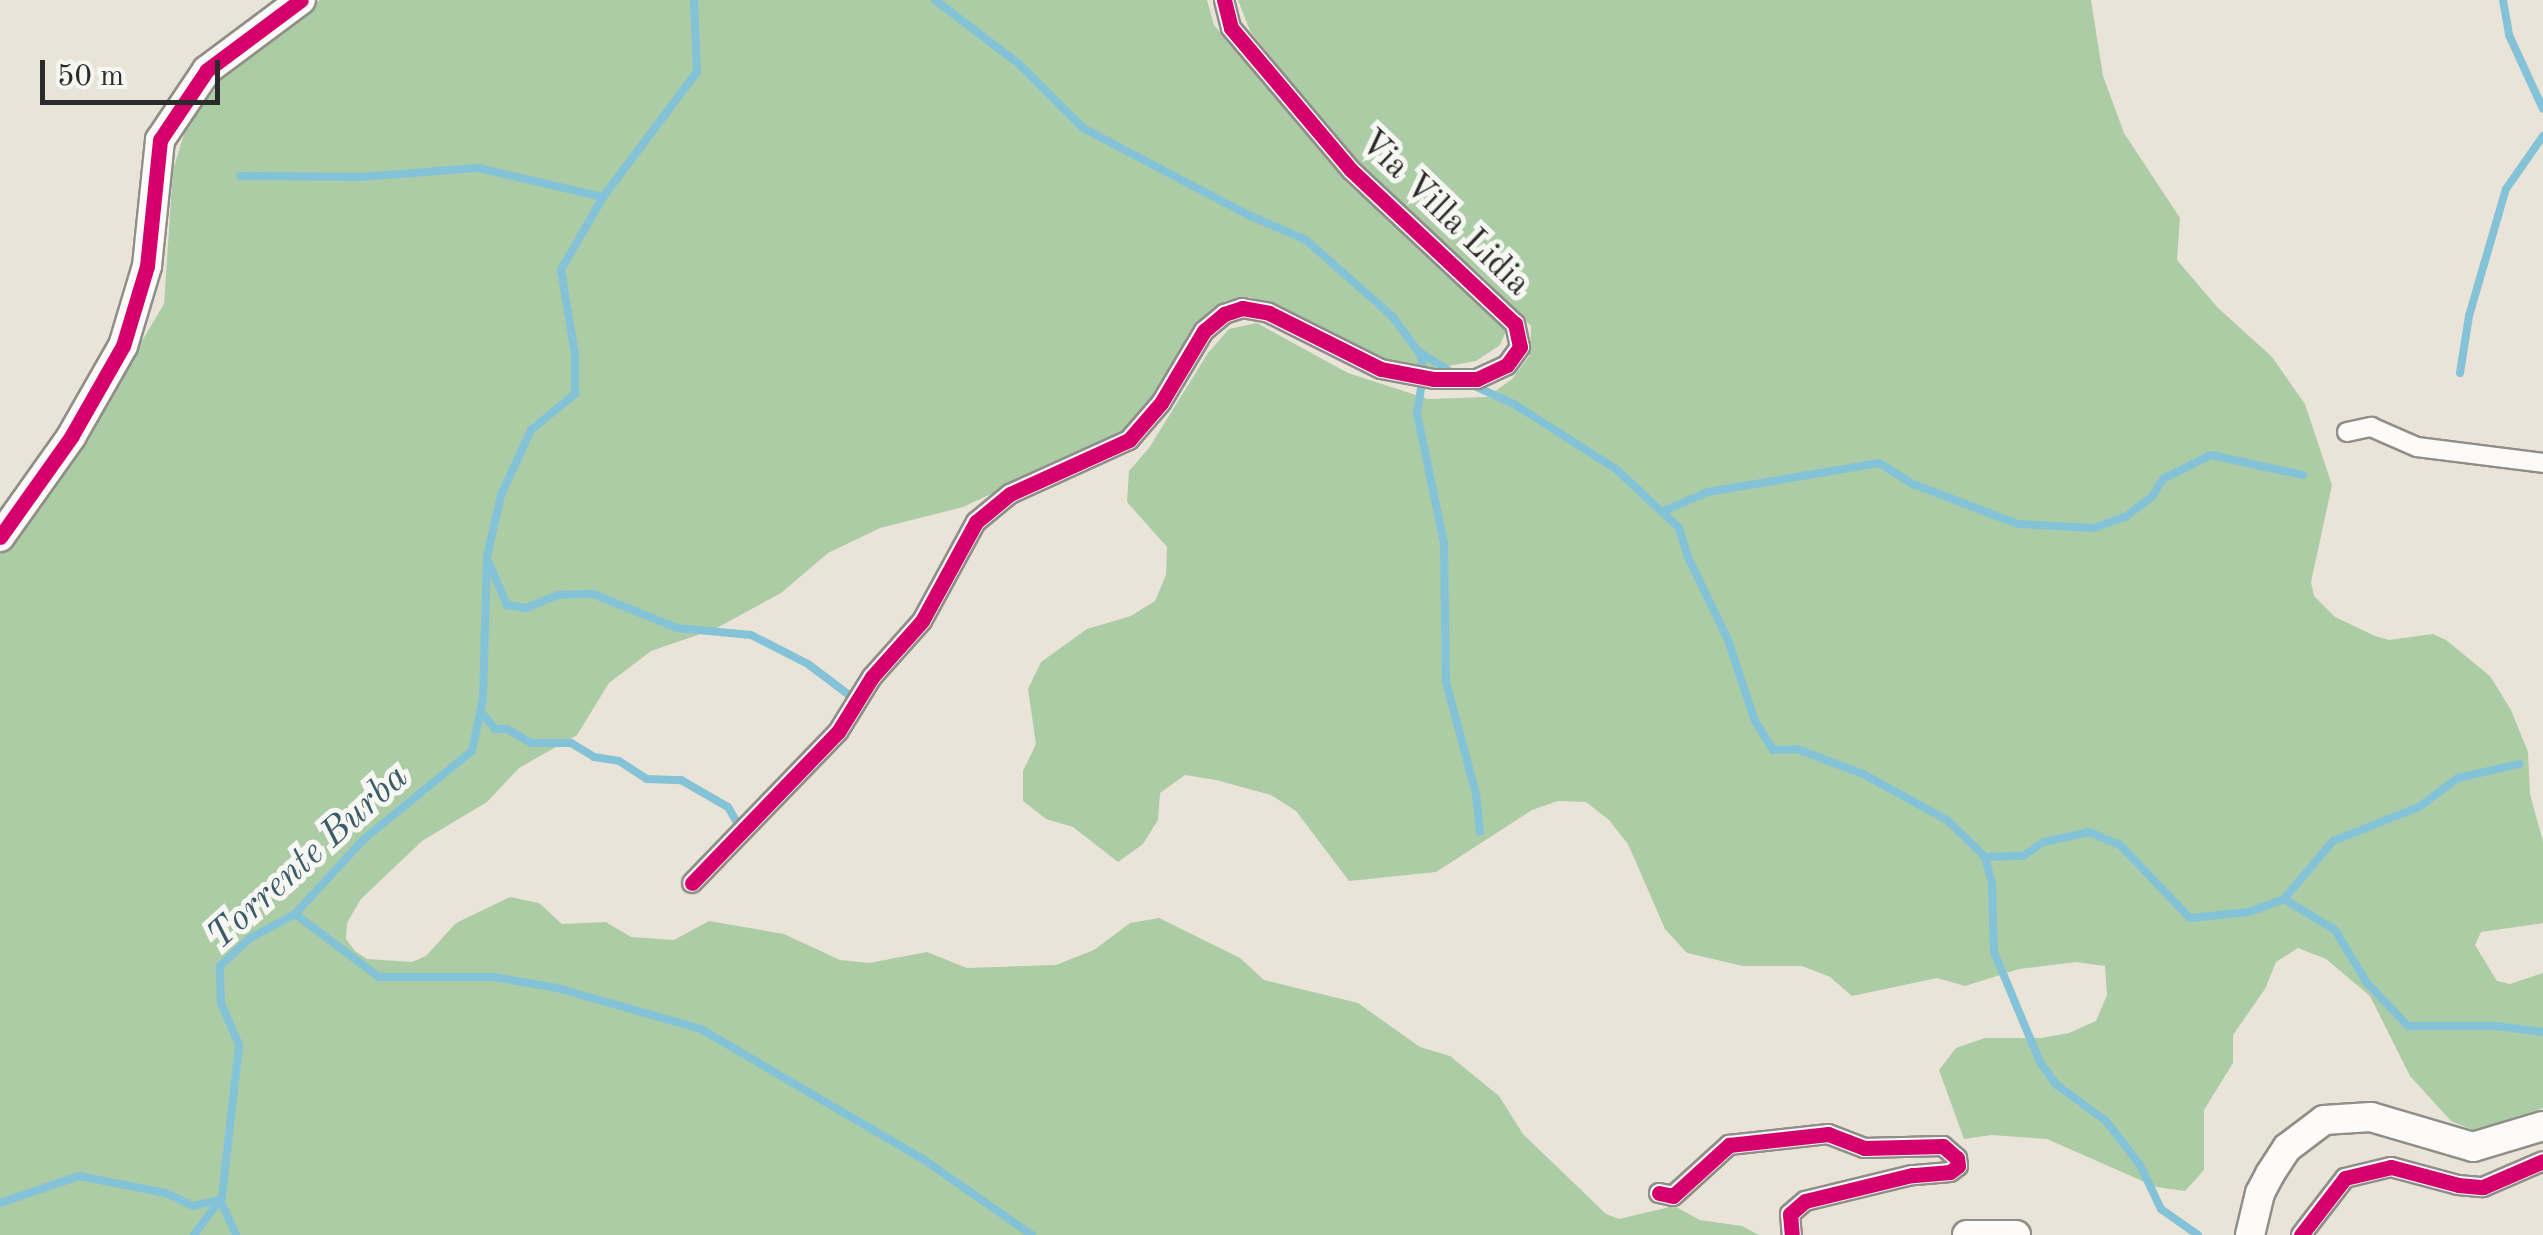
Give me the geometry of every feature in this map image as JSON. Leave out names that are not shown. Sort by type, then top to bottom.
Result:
[{"type":"street","points":[[0,537],[72,438],[122,346],[147,266],[160,140],[207,70],[300,0]]},
{"type":"street","name":"Via Villa Lidia","points":[[692,883],[838,732],[872,677],[922,621],[976,522],[1010,494],[1129,440],[1161,403],[1204,330],[1224,314],[1242,308],[1268,313],[1381,370],[1434,380],[1477,379],[1507,365],[1520,347],[1515,324],[1350,170],[1231,28],[1224,0]]},
{"type":"street","points":[[2346,432],[2371,427],[2417,448],[2543,464]]},
{"type":"street","points":[[2250,1235],[2260,1193],[2270,1174],[2287,1148],[2324,1120],[2371,1117],[2473,1147],[2543,1126]]},
{"type":"street","points":[[1660,1192],[1673,1196],[1729,1145],[1828,1134],[1864,1148],[1943,1146],[1957,1158],[1958,1166],[1950,1172],[1912,1174],[1805,1201],[1790,1214],[1792,1235]]},
{"type":"street","points":[[2301,1235],[2344,1178],[2391,1167],[2458,1186],[2483,1187],[2543,1162]]},
{"type":"street","points":[[1967,1235],[2016,1235]]},
{"type":"green space","points":[[320,0],[1207,0],[1214,25],[1348,184],[1477,295],[1506,331],[1500,345],[1476,361],[1437,368],[1385,359],[1250,297],[1225,301],[1194,332],[1151,400],[1123,433],[963,507],[880,528],[828,553],[781,593],[715,629],[651,651],[609,683],[577,735],[519,768],[487,802],[422,841],[361,899],[347,923],[346,939],[355,951],[367,959],[412,962],[426,956],[456,923],[510,897],[539,903],[562,924],[606,922],[631,937],[674,940],[709,921],[784,934],[840,960],[869,963],[927,952],[967,968],[1056,965],[1094,950],[1130,923],[1159,918],[1240,958],[1264,980],[1358,1003],[1420,1047],[1450,1056],[1499,1096],[1523,1134],[1606,1214],[1619,1219],[1674,1206],[1700,1220],[1742,1226],[1759,1235],[0,1235],[0,549],[80,445],[164,304],[173,170],[186,127],[223,78],[276,28]]},
{"type":"green space","points":[[1238,0],[2091,0],[2103,76],[2124,133],[2180,218],[2177,260],[2218,308],[2272,357],[2305,404],[2332,485],[2311,582],[2314,596],[2335,617],[2375,636],[2389,640],[2433,634],[2446,640],[2490,676],[2511,710],[2528,752],[2530,794],[2543,842],[2543,923],[2481,932],[2475,945],[2497,981],[2510,984],[2543,973],[2543,1108],[2478,1132],[2451,1121],[2410,1076],[2370,996],[2326,959],[2298,948],[2276,962],[2265,989],[2233,1035],[2233,1063],[2204,1110],[2204,1170],[2185,1191],[2156,1187],[2047,1139],[1991,1135],[1964,1139],[1939,1070],[1956,1048],[1985,1038],[2041,1038],[2069,1033],[2096,1021],[2107,995],[2105,966],[2076,962],[2019,969],[1965,986],[1937,978],[1852,996],[1830,977],[1802,966],[1743,966],[1687,953],[1665,929],[1628,844],[1609,820],[1586,802],[1558,801],[1532,810],[1436,872],[1349,881],[1296,811],[1271,795],[1216,780],[1185,775],[1160,793],[1158,820],[1143,844],[1118,862],[1073,827],[1046,819],[1023,801],[1023,771],[1036,744],[1028,689],[1041,662],[1087,629],[1131,616],[1155,601],[1166,575],[1167,547],[1127,502],[1129,471],[1149,448],[1208,353],[1229,329],[1257,323],[1348,373],[1428,399],[1487,397],[1512,379],[1530,355],[1531,326],[1481,275],[1405,213],[1350,156],[1250,31]]},
{"type":"waterway","name":"Torrente Burba","points":[[194,1235],[222,1197],[239,1045],[221,1003],[220,966],[249,939],[295,914],[364,839],[472,751],[483,699],[487,557],[501,495],[531,430],[575,394],[575,354],[561,270],[603,197],[697,72],[694,0]]},
{"type":"waterway","points":[[935,0],[1019,64],[1083,128],[1246,214],[1306,240],[1392,316],[1418,351],[1454,374]]},
{"type":"waterway","points":[[2503,0],[2509,35],[2543,109]]},
{"type":"waterway","points":[[2460,373],[2469,316],[2506,189],[2543,136]]},
{"type":"waterway","points":[[240,176],[361,177],[478,168],[603,197]]},
{"type":"waterway","points":[[1420,355],[1424,370],[1417,413],[1444,543],[1446,682],[1476,794],[1480,832]]},
{"type":"waterway","points":[[1470,384],[1514,404],[1616,469],[1679,528],[1687,555],[1728,640],[1755,721],[1773,750],[1797,749],[1863,774],[1947,820],[1985,857],[2023,856],[2044,842],[2089,832],[2120,845],[2190,918],[2249,912],[2284,899],[2335,930],[2367,983],[2408,1026],[2496,1026],[2543,1032]]},
{"type":"waterway","points":[[1664,511],[1708,492],[1879,463],[1913,484],[2018,524],[2094,528],[2125,517],[2152,497],[2163,479],[2211,455],[2303,475]]},
{"type":"waterway","points":[[489,563],[507,605],[526,608],[559,595],[593,594],[677,628],[751,635],[808,664],[853,698]]},
{"type":"waterway","points":[[481,712],[495,729],[507,729],[531,743],[571,743],[594,757],[619,761],[647,779],[681,780],[728,807],[739,826]]},
{"type":"waterway","points":[[2284,899],[2333,841],[2419,807],[2458,778],[2519,764]]},
{"type":"waterway","points":[[1985,857],[1992,884],[1994,952],[2040,1062],[2057,1085],[2106,1121],[2140,1165],[2161,1209],[2198,1235]]},
{"type":"waterway","points":[[295,914],[379,977],[494,977],[557,988],[701,1029],[923,1159],[1032,1235]]},
{"type":"waterway","points":[[0,1203],[79,1176],[166,1193],[193,1206],[220,1200],[236,1235]]},
{"type":"cycle path","points":[[0,537],[71,437],[123,346],[147,266],[160,140],[207,70],[301,0]]},
{"type":"cycle path","points":[[692,883],[838,732],[872,677],[922,621],[976,522],[1010,494],[1129,440],[1161,403],[1204,331],[1224,314],[1242,308],[1269,313],[1381,369],[1434,379],[1477,379],[1507,365],[1520,347],[1515,324],[1351,170],[1231,28],[1224,0]]},
{"type":"cycle path","points":[[1659,1193],[1673,1196],[1729,1145],[1828,1134],[1864,1148],[1943,1146],[1957,1158],[1958,1166],[1950,1172],[1912,1175],[1805,1201],[1790,1214],[1792,1235]]},
{"type":"cycle path","points":[[2301,1235],[2345,1178],[2391,1167],[2458,1185],[2483,1187],[2543,1161]]}]
